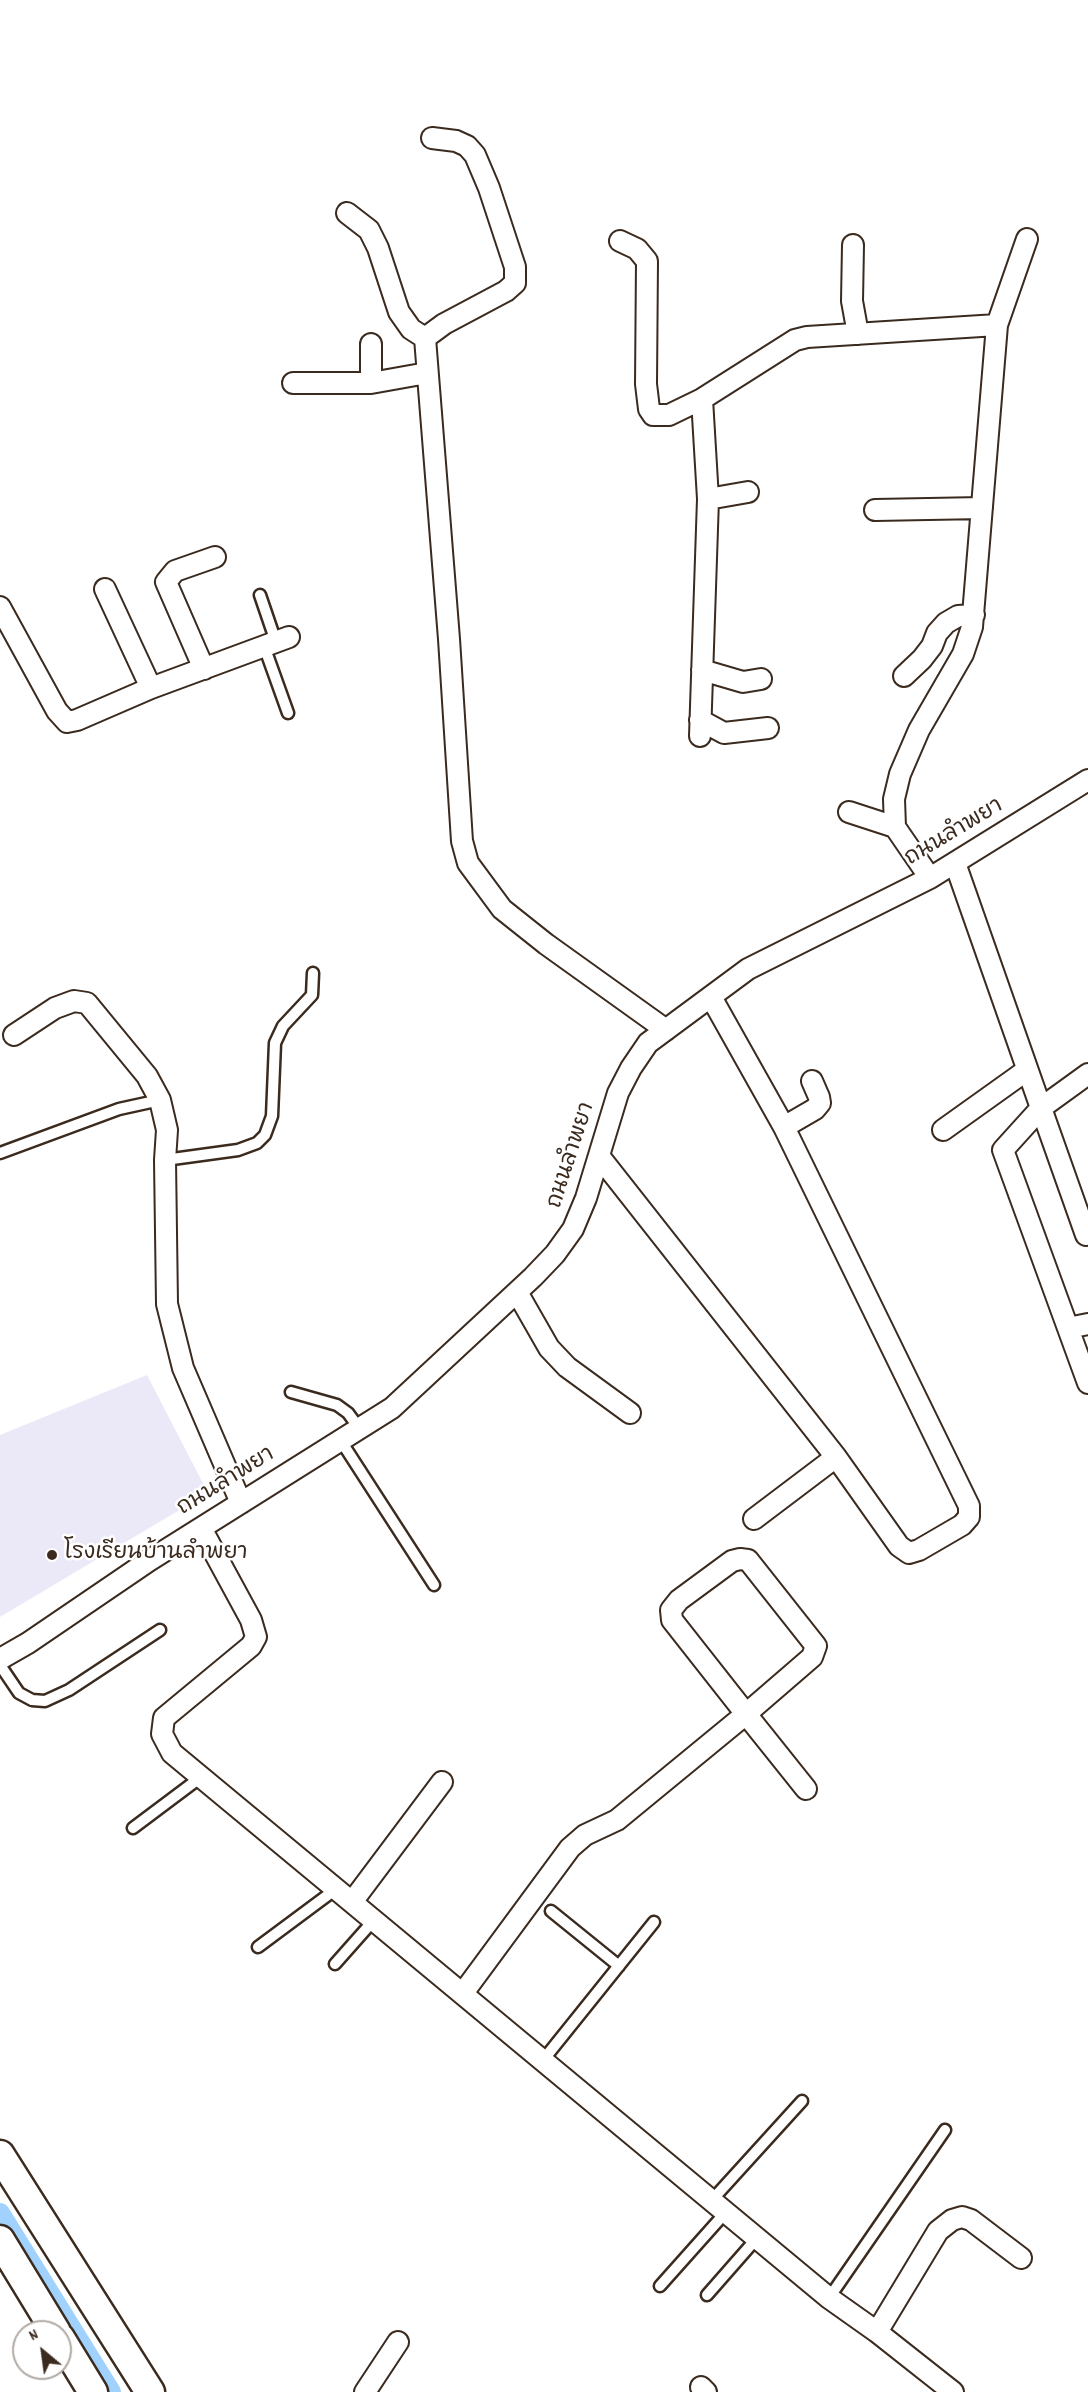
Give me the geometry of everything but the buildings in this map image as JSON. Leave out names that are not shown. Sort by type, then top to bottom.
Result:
[{"type":"street","points":[[425,338],[444,324],[506,291],[515,283],[515,267],[489,188],[475,155],[467,146],[456,141],[432,138]]},
{"type":"street","points":[[347,213],[369,230],[378,248],[399,312],[411,329],[425,338]]},
{"type":"street","points":[[930,878],[895,827],[894,799],[900,774],[919,730],[963,654],[970,636],[974,615],[997,325],[1027,239]]},
{"type":"street","points":[[620,242],[637,249],[647,261],[646,384],[649,409],[653,415],[669,415],[702,399],[795,340],[807,337],[997,325]]},
{"type":"street","points":[[853,245],[852,301],[858,334]]},
{"type":"street","points":[[425,338],[449,639],[462,841],[468,863],[502,909],[546,945],[666,1030]]},
{"type":"street","points":[[371,344],[371,383]]},
{"type":"street","points":[[293,383],[371,383],[427,373]]},
{"type":"street","points":[[702,399],[708,499],[700,728],[724,733],[768,728]]},
{"type":"street","points":[[708,499],[748,492]]},
{"type":"street","points":[[875,510],[982,508]]},
{"type":"street","points":[[204,669],[166,582],[175,571],[215,557]]},
{"type":"street","points":[[105,589],[151,688]]},
{"type":"street","points":[[0,607],[57,711],[67,722],[276,642]]},
{"type":"street","points":[[904,676],[922,659],[932,646],[937,633],[946,623],[958,616],[974,615]]},
{"type":"street","points":[[702,670],[743,682],[761,679]]},
{"type":"street","name":"ถนนลำพยา","points":[[0,1659],[28,1643],[201,1528],[392,1408],[517,1292],[555,1254],[573,1229],[586,1198],[618,1093],[648,1043],[747,969],[930,878],[1088,780]]},
{"type":"street","points":[[849,813],[895,827]]},
{"type":"street","points":[[955,863],[1086,1235]]},
{"type":"street","points":[[599,1156],[836,1457],[898,1546],[909,1553],[919,1550],[962,1525],[969,1517],[969,1506],[784,1127],[711,997]]},
{"type":"street","points":[[14,1035],[55,1008],[74,1001],[87,1003],[147,1076],[160,1100],[167,1130],[165,1160],[166,1304],[183,1368],[241,1503]]},
{"type":"street","points":[[943,1130],[1027,1070]]},
{"type":"street","points":[[1088,1074],[1041,1108],[1003,1150],[1088,1383]]},
{"type":"street","points":[[784,1127],[820,1103],[812,1081]]},
{"type":"street","points":[[517,1292],[549,1348],[567,1367],[630,1413]]},
{"type":"street","points":[[1068,1328],[1088,1324]]},
{"type":"street","points":[[754,1519],[836,1457]]},
{"type":"street","points":[[201,1528],[250,1620],[256,1638],[251,1646],[164,1718],[162,1728],[166,1744],[172,1753],[829,2298],[877,2332],[953,2392]]},
{"type":"street","points":[[463,1993],[570,1848],[585,1835],[616,1820],[746,1714],[812,1657],[816,1646],[748,1560],[740,1558],[732,1561],[679,1600],[671,1610],[672,1620],[746,1714],[806,1790]]},
{"type":"street","points":[[352,1902],[442,1782]]},
{"type":"street","points":[[0,2155],[150,2392]]},
{"type":"street","points":[[877,2332],[938,2231],[952,2220],[962,2217],[971,2220],[1021,2258]]},
{"type":"street","points":[[0,2240],[49,2320]]},
{"type":"street","points":[[365,2392],[398,2342]]},
{"type":"street","points":[[72,2358],[93,2392]]},
{"type":"lane","points":[[260,595],[276,642],[288,713]]},
{"type":"lane","points":[[165,1160],[238,1150],[257,1143],[265,1135],[272,1116],[275,1043],[283,1026],[312,995],[313,973]]},
{"type":"lane","points":[[0,1153],[119,1109],[160,1100]]},
{"type":"lane","points":[[291,1392],[337,1405],[348,1413],[359,1428]]},
{"type":"lane","points":[[341,1441],[434,1586]]},
{"type":"lane","points":[[0,1665],[19,1693],[32,1700],[45,1701],[69,1690],[160,1630]]},
{"type":"lane","points":[[133,1828],[201,1777]]},
{"type":"lane","points":[[258,1947],[336,1889]]},
{"type":"lane","points":[[551,1911],[619,1965]]},
{"type":"lane","points":[[335,1964],[374,1920]]},
{"type":"lane","points":[[544,2060],[654,1922]]},
{"type":"lane","points":[[660,2286],[719,2206],[802,2101]]},
{"type":"lane","points":[[829,2298],[945,2130]]},
{"type":"lane","points":[[707,2295],[757,2238]]},
{"type":"shaded area","name":"โรงเรียนบ้านลำพยา","points":[[147,1375],[208,1493],[0,1617],[0,1435]]},
{"type":"waterway","points":[[0,2213],[111,2392]]},
{"type":"place","name":"โรงเรียนบ้านลำพยา","points":[[52,1555]]}]
